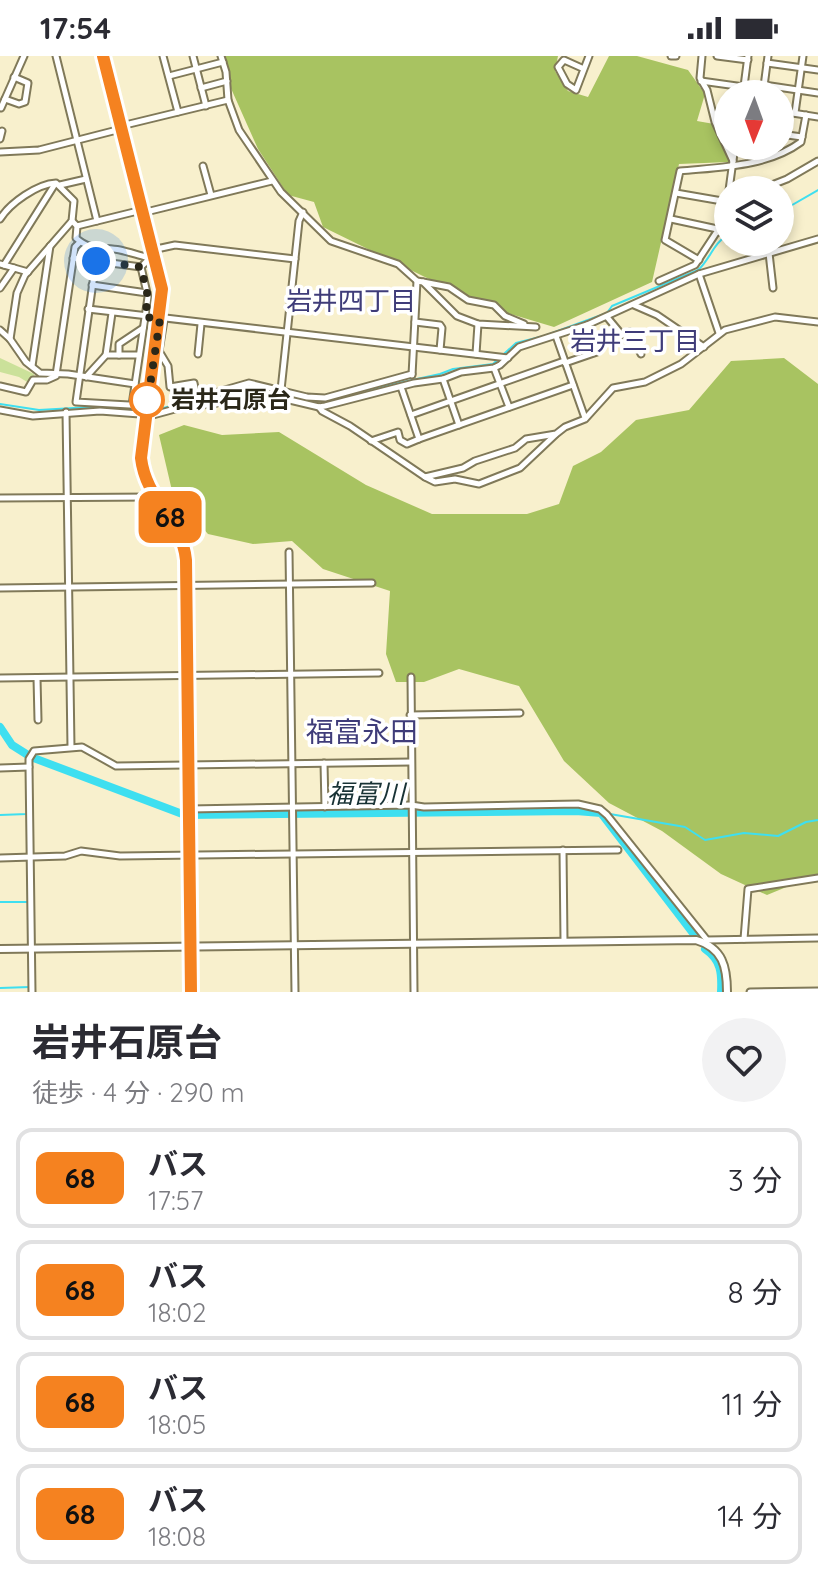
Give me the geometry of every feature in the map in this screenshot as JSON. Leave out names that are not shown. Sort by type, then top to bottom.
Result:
[{"type":"main road","points":[[103,56],[151,256],[162,289],[162,319],[152,366],[141,458],[146,483],[181,535],[185,547],[191,992]]},
{"type":"street","points":[[1,108],[24,56]]},
{"type":"street","points":[[56,56],[97,221]]},
{"type":"street","points":[[163,56],[178,112]]},
{"type":"street","points":[[193,56],[206,106]]},
{"type":"street","points":[[584,69],[564,60],[558,67],[567,84],[576,90],[589,56]]},
{"type":"street","points":[[702,56],[701,81],[733,164]]},
{"type":"street","points":[[717,56],[748,58],[745,80]]},
{"type":"street","points":[[803,56],[795,113],[818,117]]},
{"type":"street","points":[[169,76],[222,59],[228,100],[244,140],[272,181],[331,241],[398,264],[457,316],[478,324],[525,324]]},
{"type":"street","points":[[765,80],[768,59],[818,70]]},
{"type":"street","points":[[5,99],[19,104],[25,102],[28,83],[14,77]]},
{"type":"street","points":[[201,88],[227,81]]},
{"type":"street","points":[[701,81],[714,84]]},
{"type":"street","points":[[794,89],[818,93]]},
{"type":"street","points":[[0,152],[39,150],[228,100]]},
{"type":"street","points":[[699,260],[665,240],[680,171],[781,155],[801,142],[806,115]]},
{"type":"street","points":[[0,139],[2,131]]},
{"type":"street","points":[[794,136],[802,137]]},
{"type":"street","points":[[731,176],[733,160]]},
{"type":"street","points":[[792,176],[818,161]]},
{"type":"street","points":[[203,166],[211,195]]},
{"type":"street","points":[[0,219],[44,184],[86,179]]},
{"type":"street","points":[[10,339],[17,293],[28,272],[74,223],[97,221],[272,181]]},
{"type":"street","points":[[58,184],[74,201],[76,238],[97,250],[116,249],[146,257],[175,245],[295,259]]},
{"type":"street","points":[[28,272],[2,264],[58,184]]},
{"type":"street","points":[[676,193],[714,199]]},
{"type":"street","points":[[281,390],[303,212]]},
{"type":"street","points":[[671,219],[714,228]]},
{"type":"street","points":[[659,281],[699,260],[714,236]]},
{"type":"street","points":[[794,246],[818,239]]},
{"type":"street","points":[[56,375],[73,258],[75,247],[80,242]]},
{"type":"street","points":[[32,367],[50,246]]},
{"type":"street","points":[[141,267],[151,256]]},
{"type":"street","points":[[162,319],[159,351],[168,366],[170,387],[194,383],[197,398],[217,394],[242,383],[325,398],[413,378],[443,379],[461,372],[494,368],[503,357],[519,347],[607,317],[699,274],[759,256]]},
{"type":"street","points":[[769,256],[773,288]]},
{"type":"street","points":[[73,258],[141,267]]},
{"type":"street","points":[[96,261],[76,402],[132,405],[146,410]]},
{"type":"street","points":[[132,405],[147,293],[141,267]]},
{"type":"street","points":[[0,288],[14,268]]},
{"type":"street","points":[[699,274],[719,333]]},
{"type":"street","points":[[413,378],[420,281]]},
{"type":"street","points":[[420,281],[442,284],[468,300],[494,305],[505,316],[536,327]]},
{"type":"street","points":[[92,285],[147,293]]},
{"type":"street","points":[[634,305],[657,315],[704,347]]},
{"type":"street","points":[[88,309],[503,357]]},
{"type":"street","points":[[86,377],[106,355],[112,313]]},
{"type":"street","points":[[607,317],[622,335],[630,332],[641,354]]},
{"type":"street","points":[[319,407],[425,477],[441,483],[455,479],[479,484],[520,468],[565,427],[585,419],[613,388],[645,382],[681,364],[719,333],[775,317],[818,322]]},
{"type":"street","points":[[415,322],[440,325],[440,350]]},
{"type":"street","points":[[198,354],[201,324]]},
{"type":"street","points":[[476,354],[478,324]]},
{"type":"street","points":[[411,415],[597,352],[587,325]]},
{"type":"street","points":[[119,355],[119,344],[144,327]]},
{"type":"street","points":[[0,330],[40,373],[135,384]]},
{"type":"street","points":[[556,336],[585,419]]},
{"type":"street","points":[[106,355],[139,355]]},
{"type":"street","points":[[138,364],[152,366]]},
{"type":"street","points":[[494,368],[509,407]]},
{"type":"street","points":[[0,386],[26,392],[31,382],[56,375]]},
{"type":"street","points":[[0,410],[33,416],[146,410],[214,404],[247,390],[319,407],[401,387],[413,378]]},
{"type":"street","points":[[443,379],[459,425]]},
{"type":"street","points":[[371,441],[398,432],[400,440],[407,444],[573,385]]},
{"type":"street","points":[[401,387],[419,439]]},
{"type":"street","points":[[66,412],[71,747]]},
{"type":"street","points":[[425,477],[463,468],[515,448],[526,439],[556,434]]},
{"type":"street","points":[[0,498],[153,497]]},
{"type":"street","points":[[289,552],[295,992]]},
{"type":"street","points":[[0,588],[372,583]]},
{"type":"street","points":[[0,678],[379,673]]},
{"type":"street","points":[[411,677],[414,992]]},
{"type":"street","points":[[37,678],[38,720]]},
{"type":"street","points":[[410,715],[520,713]]},
{"type":"street","points":[[32,992],[27,767],[31,755],[41,749],[71,747],[87,750],[116,766],[411,762]]},
{"type":"street","points":[[324,763],[325,807]]},
{"type":"street","points":[[0,768],[27,767]]},
{"type":"street","points":[[189,813],[325,807],[578,804],[605,814],[715,949],[725,965],[727,992]]},
{"type":"street","points":[[563,850],[564,941]]},
{"type":"street","points":[[0,858],[65,856],[81,851],[120,856],[618,850]]},
{"type":"street","points":[[744,939],[748,889],[818,878]]},
{"type":"street","points":[[0,949],[818,938]]},
{"type":"street","points":[[750,992],[818,991]]},
{"type":"green space","points":[[224,56],[558,56],[555,71],[568,91],[588,97],[609,56],[637,56],[688,70],[705,94],[697,121],[714,124],[714,160],[729,162],[679,164],[652,282],[554,327],[484,306],[323,227],[314,202],[288,195],[258,149],[225,75]]},
{"type":"green space","points":[[0,358],[34,374],[32,385],[19,377],[0,372]]},
{"type":"green space","points":[[784,358],[818,384],[818,874],[767,895],[721,874],[662,831],[609,803],[564,761],[519,686],[459,669],[424,682],[396,682],[386,654],[390,591],[323,569],[292,541],[253,544],[208,534],[173,495],[159,435],[184,425],[222,435],[279,432],[366,485],[432,514],[527,514],[559,504],[573,466],[601,452],[636,420],[689,410],[731,361]]},
{"type":"waterway","points":[[794,204],[818,190]]},
{"type":"waterway","points":[[357,392],[453,369],[493,364],[516,343],[607,313],[612,306],[698,270],[714,249]]},
{"type":"waterway","points":[[152,411],[186,402],[211,400],[245,387],[317,401],[332,399]]},
{"type":"waterway","points":[[0,404],[39,410],[91,407],[146,411]]},
{"type":"waterway","name":"福富川","points":[[0,727],[12,745],[31,757],[185,815],[601,813],[696,937]]},
{"type":"waterway","points":[[0,815],[27,814],[27,779]]},
{"type":"waterway","points":[[0,902],[28,902],[27,814]]},
{"type":"waterway","points":[[610,814],[685,827],[705,840],[744,833],[778,836],[806,822],[818,820]]},
{"type":"waterway","points":[[416,897],[416,937]]},
{"type":"waterway","points":[[28,903],[29,921]]},
{"type":"waterway","points":[[416,947],[417,992]]},
{"type":"waterway","name":"福富川","points":[[705,949],[719,968],[721,992]]},
{"type":"waterway","points":[[0,988],[30,987]]},
{"type":"bus line","name":"68","points":[[103,56],[162,289],[141,458],[146,483],[176,526],[185,547],[191,992]]},
{"type":"place","name":"岩井石原台","points":[[147,400]]},
{"type":"district","name":"岩井四丁目","points":[[351,301]]},
{"type":"district","name":"岩井三丁目","points":[[635,341]]},
{"type":"district","name":"福富永田","points":[[362,732]]},
{"type":"route","points":[[96,261],[141,267],[148,297],[145,317],[160,319],[147,406],[147,400]]}]
